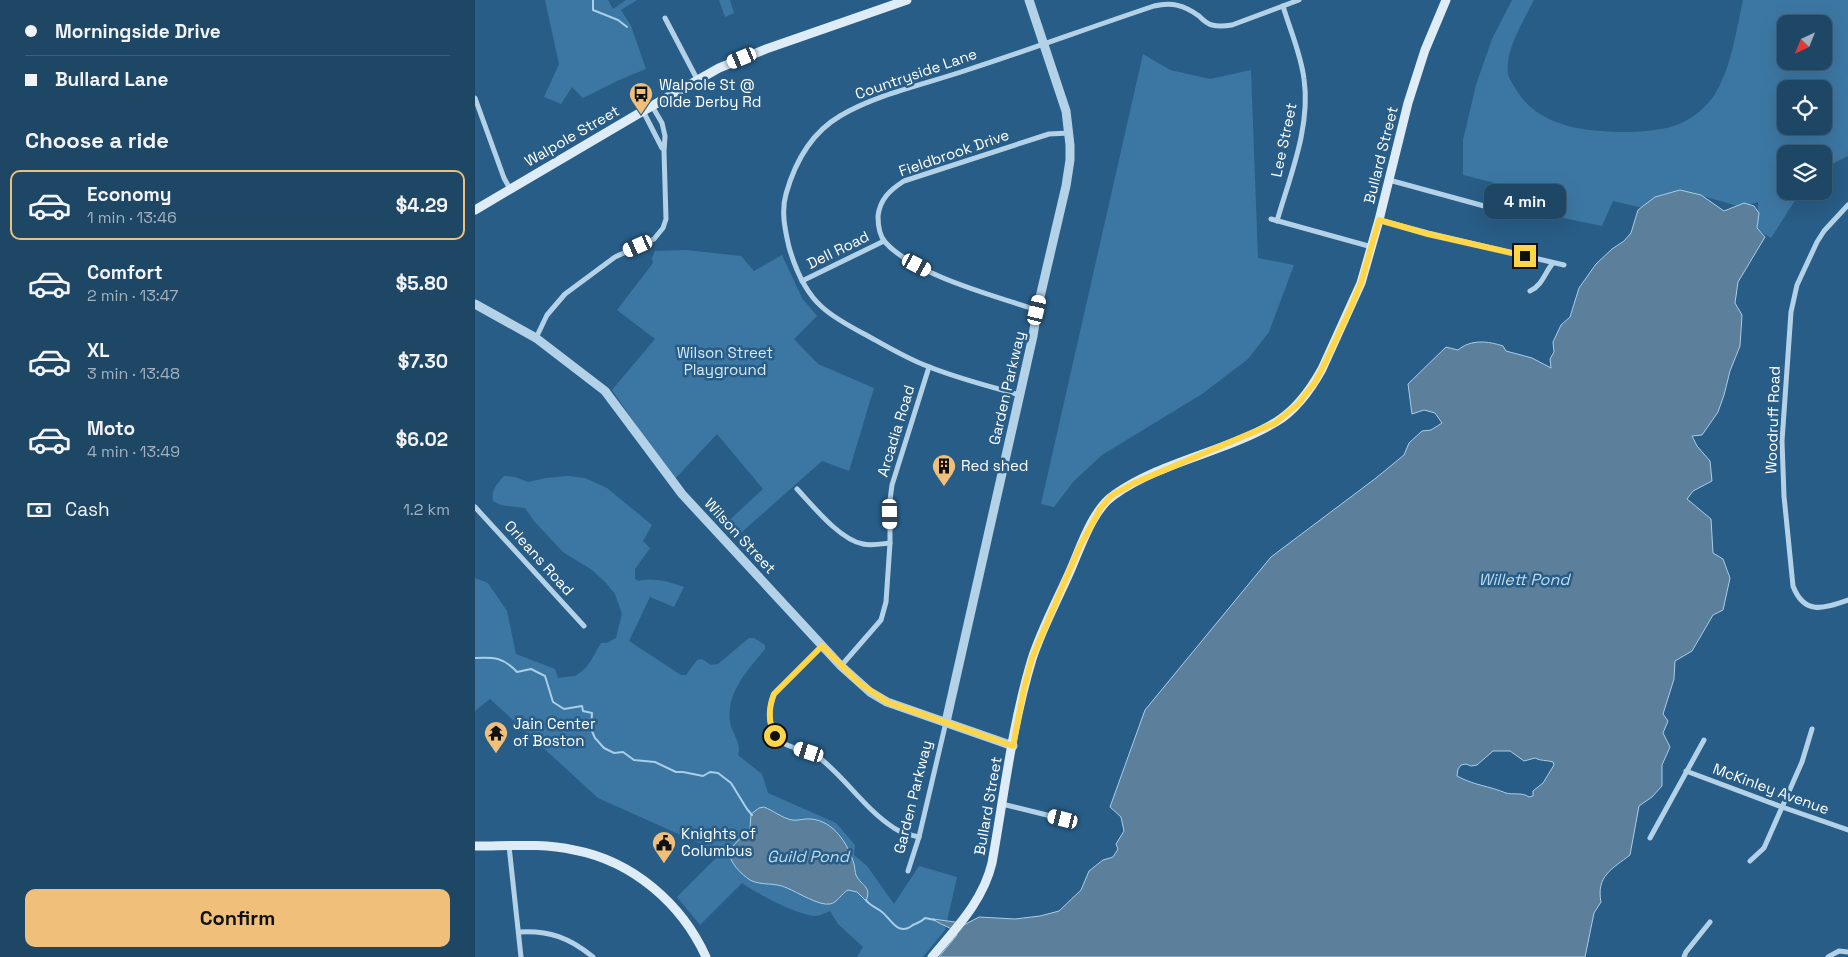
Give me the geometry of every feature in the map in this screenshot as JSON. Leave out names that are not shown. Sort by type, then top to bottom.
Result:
[{"type":"main road","name":"Walpole Street","points":[[475,210],[697,79],[725,65],[766,48],[907,0]]},
{"type":"main road","name":"Bullard Street","points":[[932,956],[961,922],[982,891],[990,873],[1024,688],[1032,658],[1080,546],[1100,509],[1111,496],[1134,483],[1275,423],[1298,404],[1315,382],[1337,339],[1361,283],[1372,247],[1408,103],[1425,50],[1446,0]]},
{"type":"main road","points":[[475,846],[548,846],[575,850],[607,860],[629,871],[650,885],[680,913],[694,933],[706,957]]},
{"type":"street","name":"Garden Parkway","points":[[908,871],[919,837],[946,722],[1071,160],[1066,111],[1029,0]]},
{"type":"street","name":"Countryside Lane","points":[[1019,395],[929,367],[857,330],[822,307],[802,281],[791,254],[784,214],[785,197],[800,158],[817,133],[840,116],[865,103],[969,70],[1043,43],[1165,3],[1185,6],[1213,26],[1221,26],[1232,25],[1299,0]]},
{"type":"street","name":"Lee Street","points":[[1277,221],[1300,141],[1306,104],[1304,79],[1283,6]]},
{"type":"street","points":[[665,18],[697,79]]},
{"type":"street","points":[[475,98],[504,178],[510,189]]},
{"type":"street","points":[[536,338],[547,315],[565,294],[615,257],[654,239],[659,234],[666,219],[665,136],[662,124],[652,106]]},
{"type":"street","points":[[643,111],[664,151]]},
{"type":"street","name":"Fieldbrook Drive","points":[[884,241],[878,224],[881,202],[887,194],[904,181],[1049,134],[1069,132]]},
{"type":"street","points":[[1389,180],[1517,215]]},
{"type":"street","name":"Woodruff Road","points":[[1848,205],[1824,231],[1817,242],[1793,297],[1782,441],[1786,518],[1793,586],[1801,602],[1811,607],[1826,606],[1848,600]]},
{"type":"street","points":[[1271,219],[1372,247]]},
{"type":"street","points":[[1379,220],[1428,234],[1564,265]]},
{"type":"street","points":[[884,241],[900,254],[935,274],[1037,310]]},
{"type":"street","name":"Dell Road","points":[[802,281],[884,241]]},
{"type":"street","points":[[1530,292],[1544,278],[1547,270],[1553,263]]},
{"type":"street","name":"Wilson Street","points":[[475,304],[536,338],[605,391],[682,494],[822,646],[870,692],[887,702],[1013,746]]},
{"type":"street","name":"Arcadia Road","points":[[841,666],[881,620],[886,602],[892,485],[929,367]]},
{"type":"street","points":[[797,489],[831,523],[854,541],[863,544],[890,543]]},
{"type":"street","name":"Orleans Road","points":[[476,512],[584,626]]},
{"type":"street","points":[[822,646],[774,694],[769,717],[775,736],[783,744],[819,757],[893,828],[919,837]]},
{"type":"street","points":[[1750,861],[1764,848],[1802,762],[1812,729]]},
{"type":"street","name":"McKinley Avenue","points":[[1649,838],[1704,740]]},
{"type":"street","name":"McKinley Avenue","points":[[1686,771],[1848,830]]},
{"type":"street","points":[[1002,804],[1063,819],[1072,818]]},
{"type":"street","points":[[509,846],[521,957]]},
{"type":"street","points":[[1684,957],[1710,922]]},
{"type":"street","points":[[519,932],[538,931],[552,934],[583,949],[593,957]]},
{"type":"street","points":[[1828,957],[1839,951],[1848,952]]},
{"type":"green space","points":[[545,0],[608,0],[613,9],[626,0],[637,0],[621,10],[631,26],[646,69],[583,98],[572,87],[561,104],[544,97],[559,64]]},
{"type":"green space","points":[[719,0],[730,0],[734,13],[725,17]]},
{"type":"green space","points":[[1512,0],[1534,0],[1512,46],[1508,65],[1509,78],[1524,101],[1535,111],[1548,118],[1576,128],[1627,132],[1668,128],[1685,121],[1701,111],[1719,87],[1729,63],[1743,0],[1848,0],[1848,156],[1832,164],[1832,145],[1777,145],[1777,200],[1796,200],[1771,238],[1758,230],[1758,202],[1741,207],[1696,194],[1643,208],[1613,201],[1602,226],[1510,207],[1515,188],[1463,175],[1463,140],[1476,85],[1492,39]]},
{"type":"green space","points":[[1143,54],[1170,70],[1210,79],[1251,70],[1258,258],[1294,265],[1269,332],[1248,359],[1202,394],[1102,455],[1074,481],[1054,507],[1041,504]]},
{"type":"green space","name":"Wilson Street Playground","points":[[686,250],[741,256],[754,271],[782,255],[802,298],[817,316],[794,339],[818,364],[874,388],[849,471],[822,461],[734,539],[722,527],[763,489],[717,434],[674,480],[612,390],[655,339],[617,310],[653,263],[652,258],[655,251]]},
{"type":"green space","points":[[504,476],[515,477],[528,482],[568,476],[585,478],[607,488],[652,525],[643,541],[650,548],[635,569],[635,579],[639,581],[662,581],[684,587],[674,607],[650,597],[629,641],[681,675],[686,675],[697,660],[702,659],[711,665],[718,664],[749,638],[754,638],[765,645],[765,649],[740,682],[731,701],[730,722],[739,746],[738,755],[762,774],[768,793],[836,823],[855,845],[854,855],[867,866],[894,904],[919,866],[957,877],[945,930],[923,957],[857,957],[863,947],[838,924],[830,911],[815,916],[807,915],[767,898],[742,883],[700,925],[677,897],[721,853],[598,798],[490,699],[475,711],[475,578],[488,583],[507,611],[516,654],[555,669],[558,678],[579,674],[590,662],[601,643],[607,643],[616,638],[622,614],[615,594],[606,583],[592,570],[563,552],[534,521],[525,508],[501,505],[493,501],[494,490]]},
{"type":"water","name":"Willett Pond","points":[[1680,190],[1701,195],[1724,211],[1744,203],[1754,206],[1759,213],[1757,228],[1765,237],[1738,282],[1735,303],[1742,315],[1740,346],[1730,371],[1718,412],[1702,435],[1692,436],[1697,446],[1710,461],[1712,481],[1693,491],[1687,499],[1711,519],[1713,553],[1723,559],[1730,578],[1723,610],[1713,615],[1692,651],[1675,661],[1674,679],[1663,714],[1668,721],[1663,733],[1670,747],[1662,765],[1662,786],[1652,797],[1639,806],[1630,855],[1603,879],[1600,893],[1601,902],[1594,913],[1585,957],[939,957],[957,935],[933,919],[964,925],[979,917],[1015,919],[1040,916],[1059,911],[1081,890],[1089,871],[1103,860],[1113,857],[1118,849],[1116,844],[1124,831],[1121,817],[1110,807],[1145,710],[1271,557],[1404,455],[1409,443],[1422,431],[1431,430],[1442,423],[1435,413],[1424,410],[1412,414],[1408,384],[1446,347],[1458,350],[1468,344],[1480,342],[1503,346],[1506,351],[1532,358],[1551,368],[1550,359],[1554,352],[1553,342],[1561,325],[1570,317],[1579,288],[1596,264],[1631,233],[1638,210],[1655,197]],"holes":[[[1493,751],[1510,751],[1524,761],[1535,758],[1553,762],[1554,765],[1543,783],[1533,791],[1533,796],[1506,793],[1457,776],[1461,765],[1477,765]]]},
{"type":"water","name":"Guild Pond","points":[[764,807],[788,819],[819,821],[833,829],[848,849],[856,875],[867,889],[868,896],[866,901],[857,892],[848,890],[835,902],[825,904],[782,886],[754,882],[743,875],[734,865],[729,853],[731,848],[750,828],[751,814]]},
{"type":"waterway","points":[[593,0],[593,10],[618,20],[627,27]]},
{"type":"waterway","points":[[475,658],[498,659],[507,663],[517,672],[531,669],[545,676],[553,702],[564,709],[582,706],[583,711],[592,713],[591,729],[595,738],[604,748],[614,753],[623,752],[634,760],[655,762],[676,772],[703,776],[710,772],[718,773],[731,783],[752,815]]},
{"type":"waterway","points":[[866,900],[900,928],[909,928],[925,918],[935,920]]},
{"type":"place","name":"Walpole St @ Olde Derby Rd","points":[[641,115]]},
{"type":"place","name":"Red shed","points":[[944,487]]},
{"type":"place","name":"Jain Center of Boston","points":[[496,754]]},
{"type":"place","name":"Knights of Columbus","points":[[664,864]]},
{"type":"route","points":[[775,736],[769,717],[774,694],[822,646],[859,683],[887,702],[1013,746],[1032,658],[1080,546],[1100,509],[1111,496],[1134,483],[1275,423],[1298,404],[1315,382],[1337,339],[1361,283],[1379,220],[1428,234],[1525,256]]}]
